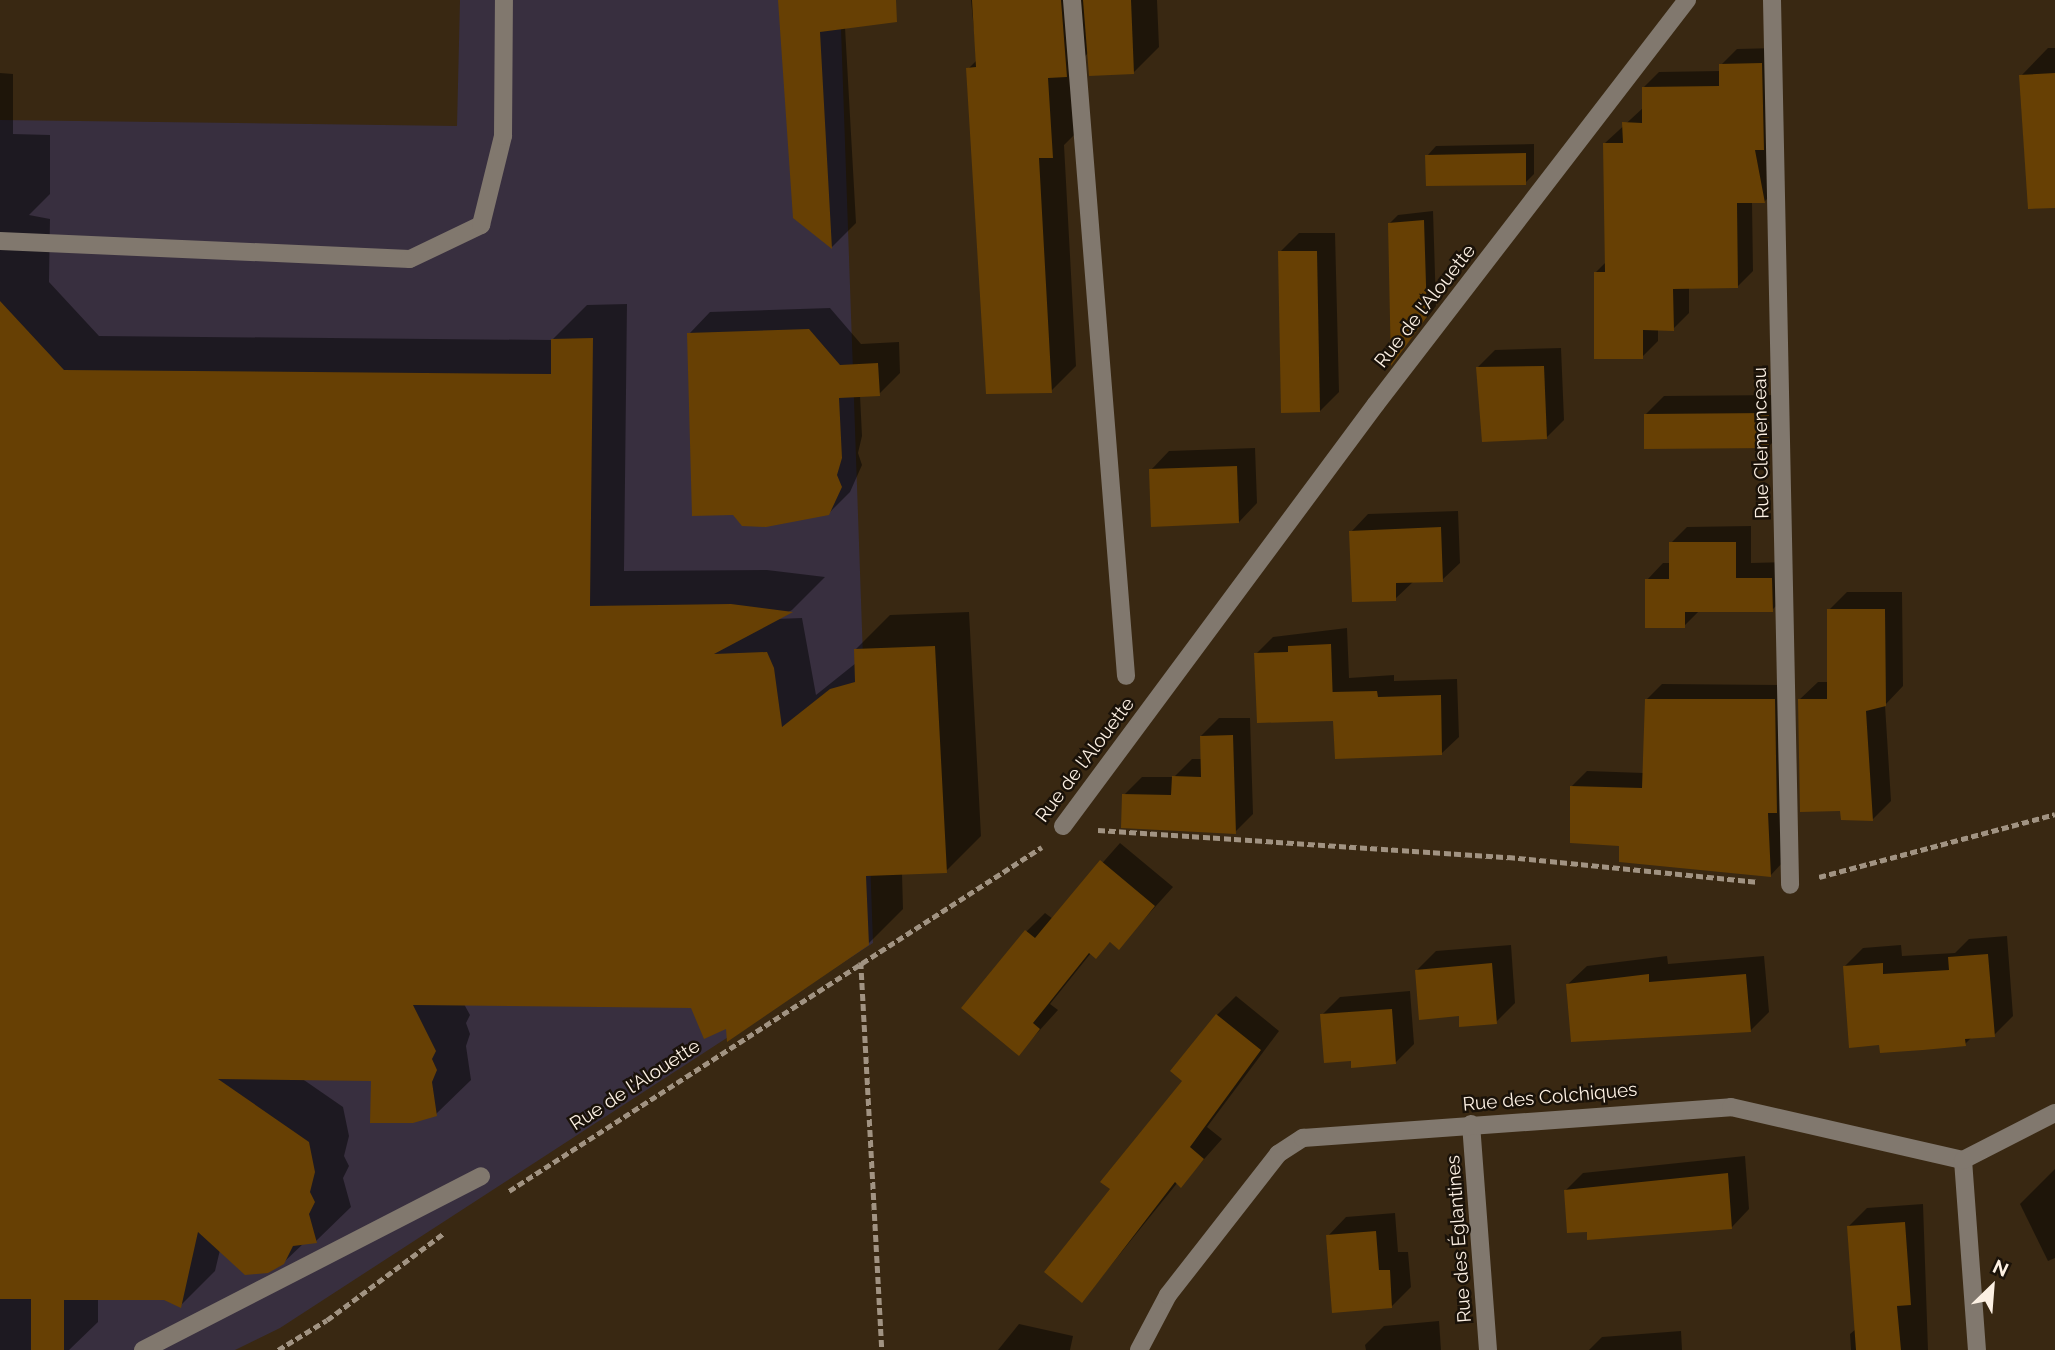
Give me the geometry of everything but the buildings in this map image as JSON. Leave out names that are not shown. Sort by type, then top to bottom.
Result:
[{"type":"street","points":[[0,241],[410,259],[481,225],[503,136],[504,0]]},
{"type":"street","points":[[1072,0],[1126,676]]},
{"type":"street","name":"Rue de l'Alouette","points":[[1063,826],[1376,404],[1687,0]]},
{"type":"street","name":"Rue Clemenceau","points":[[1772,0],[1790,886]]},
{"type":"street","name":"Rue des Colchiques","points":[[1139,1350],[1168,1295],[1287,1145],[1322,1134],[1731,1107],[1963,1160]]},
{"type":"street","points":[[1978,1350],[1963,1160],[2055,1113]]},
{"type":"street","name":"Rue des Églantines","points":[[1471,1124],[1488,1350]]},
{"type":"street","points":[[143,1350],[481,1176]]},
{"type":"path","points":[[1063,826],[1508,857],[1790,886],[2055,814]]},
{"type":"path","name":"Rue de l'Alouette","points":[[504,1194],[1037,850],[1063,826]]},
{"type":"path","points":[[861,962],[882,1350]]},
{"type":"path","points":[[278,1350],[327,1320],[446,1232]]},
{"type":"shaded area","points":[[460,0],[840,0],[873,943],[280,1328],[235,1350],[0,1350],[0,120],[457,126]]}]
